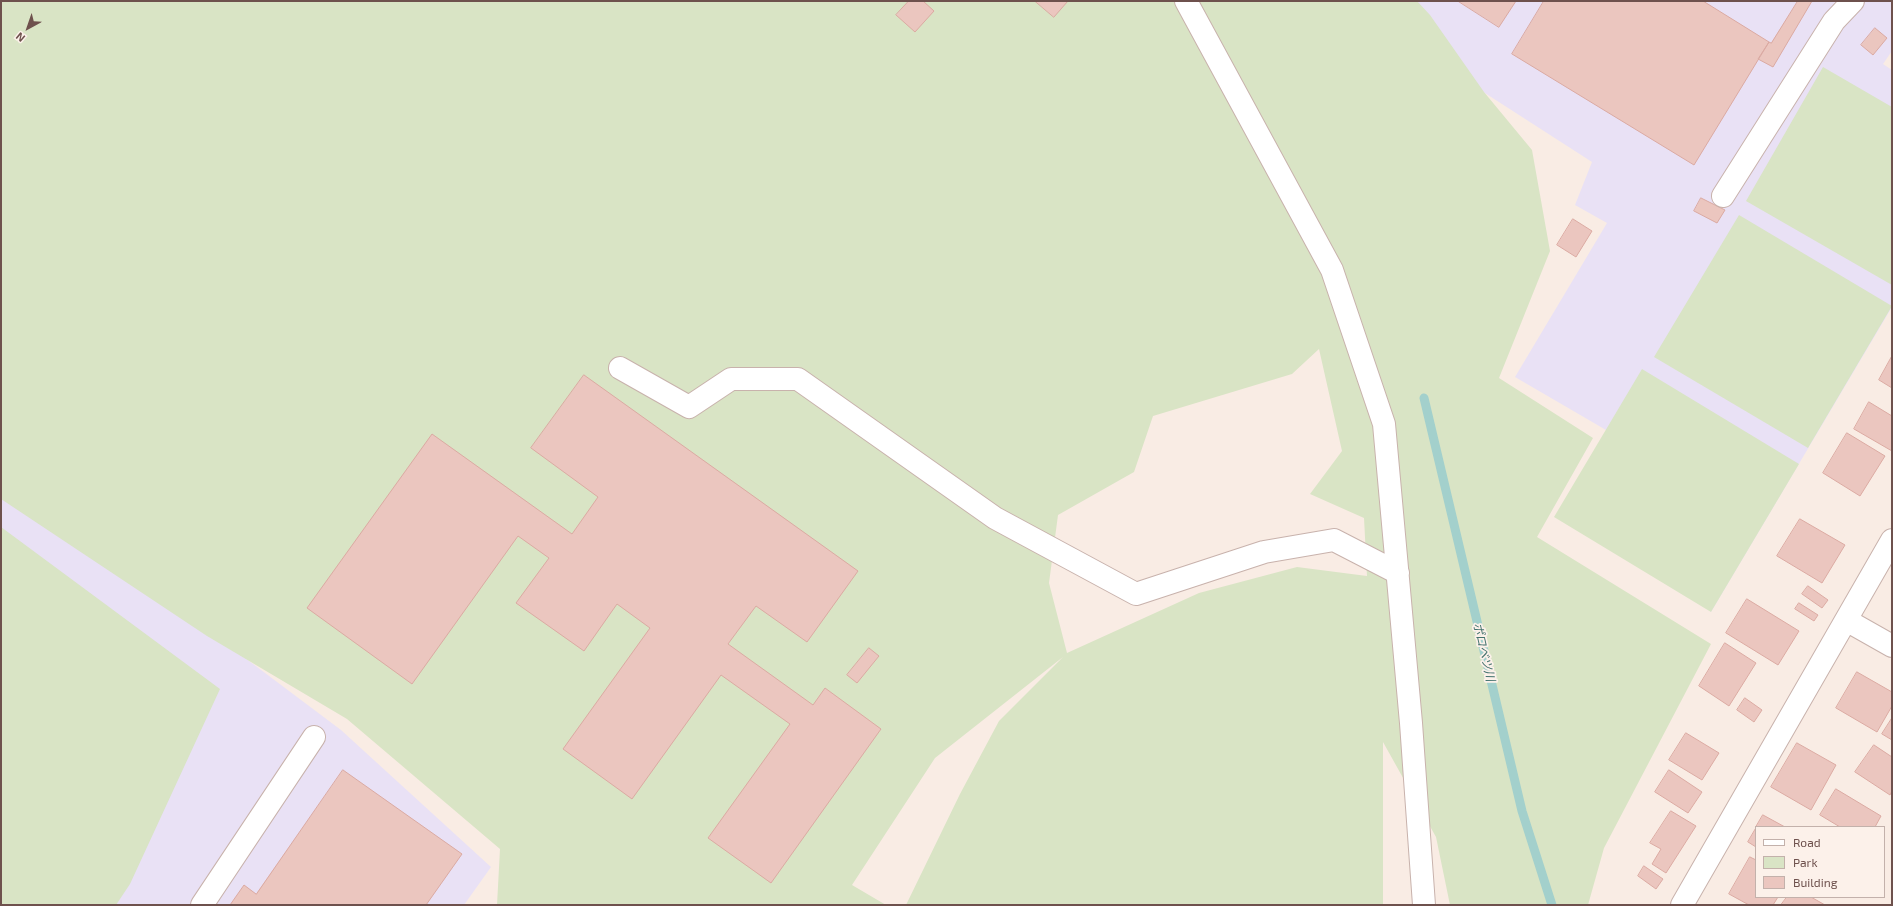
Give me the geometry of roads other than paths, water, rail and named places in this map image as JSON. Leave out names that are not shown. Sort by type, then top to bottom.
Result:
[{"type":"street","points":[[1186,1],[1332,270],[1384,424],[1398,573],[1424,905]]},
{"type":"street","points":[[1723,196],[1834,21],[1853,1]]},
{"type":"street","points":[[620,368],[689,407],[731,379],[798,379],[995,518],[1136,594],[1264,552],[1334,540],[1398,573]]},
{"type":"street","points":[[1682,905],[1892,540]]},
{"type":"street","points":[[1846,620],[1892,646]]},
{"type":"street","points":[[202,905],[314,737]]},
{"type":"waterway","name":"ポロベツ川","points":[[1424,398],[1522,811],[1552,905]]}]
